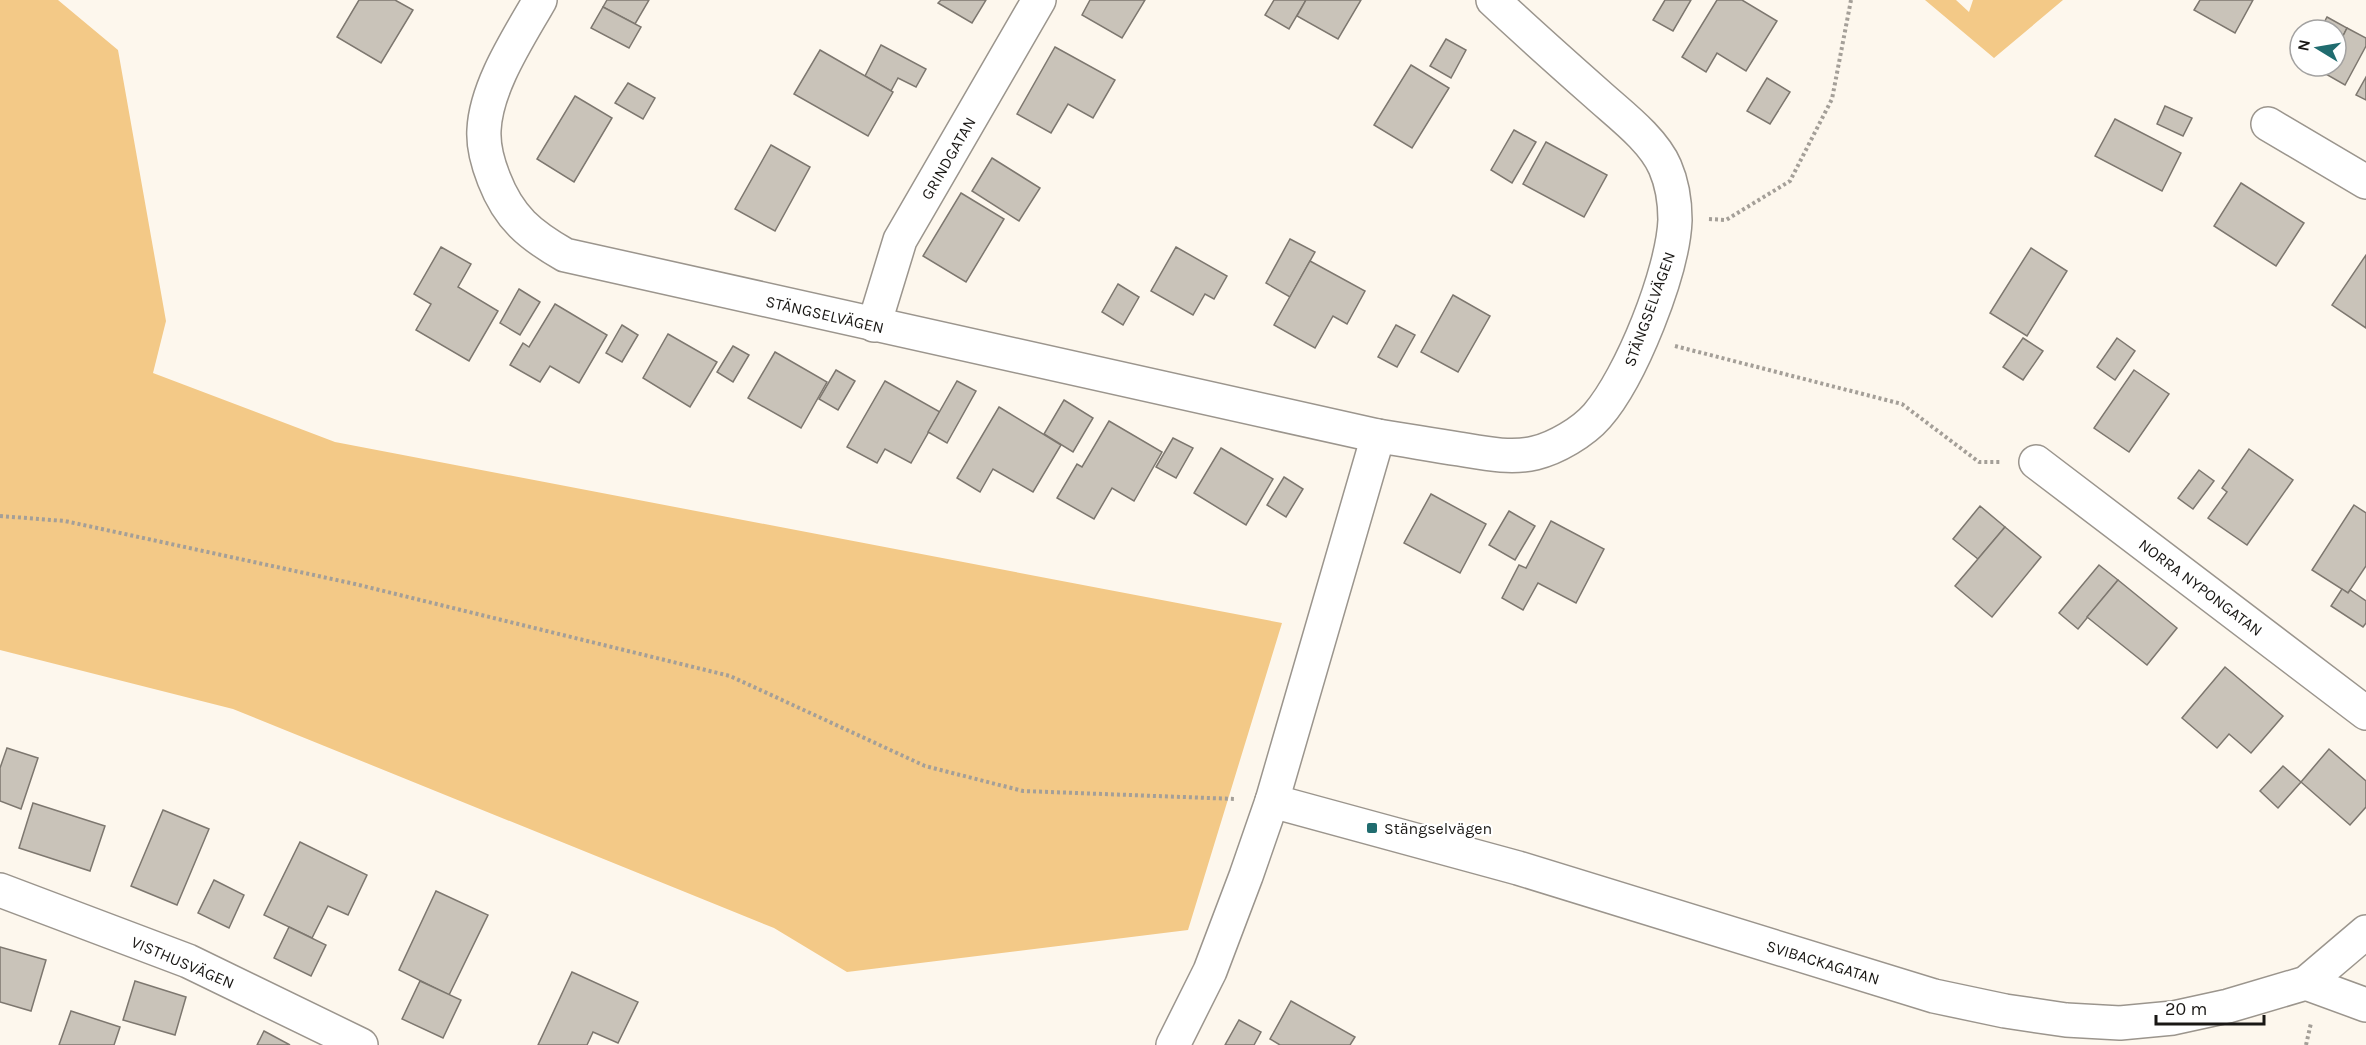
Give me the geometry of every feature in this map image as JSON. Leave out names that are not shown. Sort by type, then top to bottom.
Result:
[{"type":"street","name":"STÄNGSELVÄGEN","points":[[540,0],[513,47],[492,94],[484,130],[486,158],[501,196],[518,219],[536,239],[565,255],[1378,436],[1509,455],[1535,453],[1582,430],[1597,416],[1629,368],[1642,337],[1666,269],[1673,240],[1675,218],[1672,188],[1664,164],[1641,134],[1493,0]]},
{"type":"street","name":"GRINDGATAN","points":[[874,325],[900,240],[1039,0]]},
{"type":"street","points":[[2268,124],[2366,182]]},
{"type":"street","points":[[1173,1045],[1210,971],[1272,801],[1378,436]]},
{"type":"street","name":"NORRA NYPONGATAN","points":[[2036,462],[2366,713]]},
{"type":"street","name":"SVIBACKAGATAN","points":[[1272,801],[1518,868],[1934,996],[2005,1011],[2066,1020],[2120,1023],[2174,1018],[2228,1006],[2306,983],[2366,932]]},
{"type":"street","name":"VISTHUSVÄGEN","points":[[0,891],[188,961],[361,1045]]},
{"type":"street","points":[[2306,983],[2366,1005]]},
{"type":"path","points":[[1675,218],[1726,220],[1790,181],[1832,99],[1851,0]]},
{"type":"path","points":[[1642,337],[1902,404],[1979,462],[2036,462]]},
{"type":"path","points":[[0,516],[65,521],[355,584],[730,676],[925,766],[1023,791],[1272,801]]},
{"type":"shaded area","points":[[0,0],[58,0],[118,50],[166,321],[153,373],[335,442],[1282,623],[1188,930],[847,972],[774,928],[233,709],[0,650]]},
{"type":"shaded area","points":[[1925,0],[1956,0],[1969,12],[1973,0],[2063,0],[1994,58]]},
{"type":"building","points":[[359,0],[395,0],[413,10],[381,63],[337,37]]},
{"type":"building","points":[[607,0],[649,0],[635,24],[603,7]]},
{"type":"building","points":[[941,0],[986,0],[972,23],[938,3]]},
{"type":"building","points":[[1090,0],[1145,0],[1122,38],[1082,15]]},
{"type":"building","points":[[1274,0],[1306,0],[1289,29],[1265,15]]},
{"type":"building","points":[[1306,0],[1361,0],[1338,39],[1297,16]]},
{"type":"building","points":[[1665,0],[1691,0],[1673,31],[1653,20]]},
{"type":"building","points":[[1717,0],[1742,0],[1777,21],[1746,71],[1717,53],[1706,72],[1682,57]]},
{"type":"building","points":[[2200,0],[2253,0],[2235,33],[2194,10]]},
{"type":"building","points":[[603,7],[641,27],[629,48],[591,28]]},
{"type":"building","points":[[2348,29],[2366,38],[2366,46],[2345,85],[2333,78],[2348,78]]},
{"type":"building","points":[[1446,39],[1466,50],[1451,78],[1430,66]]},
{"type":"building","points":[[881,45],[926,69],[916,87],[898,78],[891,91],[865,76]]},
{"type":"building","points":[[1055,47],[1115,80],[1093,118],[1068,104],[1051,133],[1017,114]]},
{"type":"building","points":[[820,50],[893,92],[868,136],[794,94]]},
{"type":"building","points":[[1411,65],[1449,88],[1412,148],[1374,125]]},
{"type":"building","points":[[2366,77],[2366,100],[2356,95]]},
{"type":"building","points":[[1767,78],[1790,92],[1770,124],[1747,111]]},
{"type":"building","points":[[628,83],[655,98],[643,119],[615,103]]},
{"type":"building","points":[[575,96],[612,118],[574,182],[537,159]]},
{"type":"building","points":[[2165,106],[2192,118],[2183,136],[2157,124]]},
{"type":"building","points":[[2115,119],[2181,153],[2162,191],[2095,156]]},
{"type":"building","points":[[1514,130],[1536,142],[1512,183],[1491,170]]},
{"type":"building","points":[[1546,142],[1607,175],[1584,217],[1523,184]]},
{"type":"building","points":[[771,145],[810,167],[775,231],[735,209]]},
{"type":"building","points":[[992,158],[1040,188],[1019,221],[972,191]]},
{"type":"building","points":[[2241,183],[2304,223],[2276,266],[2214,226]]},
{"type":"building","points":[[961,193],[1004,219],[966,282],[923,256]]},
{"type":"building","points":[[1290,239],[1315,252],[1290,297],[1266,283]]},
{"type":"building","points":[[441,247],[471,264],[458,287],[498,311],[469,361],[416,330],[431,304],[414,294]]},
{"type":"building","points":[[1176,247],[1227,276],[1214,299],[1205,294],[1193,315],[1151,291]]},
{"type":"building","points":[[2031,248],[2067,271],[2027,336],[1990,313]]},
{"type":"building","points":[[2366,255],[2366,328],[2332,305]]},
{"type":"building","points":[[1310,261],[1365,291],[1347,324],[1333,316],[1315,348],[1274,325]]},
{"type":"building","points":[[1118,284],[1139,297],[1123,325],[1102,312]]},
{"type":"building","points":[[519,289],[540,302],[520,335],[500,323]]},
{"type":"building","points":[[1453,295],[1490,316],[1458,372],[1421,352]]},
{"type":"building","points":[[555,304],[607,335],[579,383],[550,366],[540,382],[510,365],[523,343],[529,347]]},
{"type":"building","points":[[622,325],[638,335],[622,362],[606,353]]},
{"type":"building","points":[[1396,325],[1415,335],[1397,367],[1378,357]]},
{"type":"building","points":[[668,334],[717,362],[690,407],[643,378]]},
{"type":"building","points":[[2023,338],[2043,351],[2023,380],[2003,367]]},
{"type":"building","points":[[2117,338],[2135,351],[2115,380],[2097,367]]},
{"type":"building","points":[[733,346],[749,355],[733,382],[717,372]]},
{"type":"building","points":[[775,352],[827,382],[801,428],[748,398]]},
{"type":"building","points":[[836,370],[855,381],[838,410],[819,399]]},
{"type":"building","points":[[2134,370],[2169,394],[2129,452],[2094,428]]},
{"type":"building","points":[[885,381],[940,412],[911,463],[885,449],[877,463],[847,447]]},
{"type":"building","points":[[957,381],[976,391],[947,443],[928,432]]},
{"type":"building","points":[[1064,400],[1093,418],[1073,452],[1044,434]]},
{"type":"building","points":[[999,407],[1061,445],[1033,492],[993,469],[980,492],[957,478]]},
{"type":"building","points":[[1109,421],[1162,452],[1134,501],[1112,488],[1094,519],[1057,498],[1077,464],[1082,467]]},
{"type":"building","points":[[1173,438],[1193,448],[1176,478],[1156,467]]},
{"type":"building","points":[[1221,448],[1273,479],[1246,525],[1194,493]]},
{"type":"building","points":[[2249,449],[2293,480],[2247,545],[2208,518],[2227,492],[2222,488]]},
{"type":"building","points":[[2199,470],[2214,481],[2193,509],[2178,498]]},
{"type":"building","points":[[1284,477],[1303,489],[1286,517],[1267,505]]},
{"type":"building","points":[[1431,494],[1486,524],[1460,573],[1404,543]]},
{"type":"building","points":[[2354,505],[2366,513],[2366,566],[2348,593],[2312,570]]},
{"type":"building","points":[[1980,506],[2005,527],[1978,559],[1953,539]]},
{"type":"building","points":[[1509,511],[1535,526],[1515,560],[1489,545]]},
{"type":"building","points":[[1551,521],[1604,549],[1576,603],[1538,583],[1523,610],[1502,598],[1519,565],[1526,568]]},
{"type":"building","points":[[2005,527],[2041,557],[1992,617],[1955,586]]},
{"type":"building","points":[[2099,565],[2118,580],[2078,629],[2059,613]]},
{"type":"building","points":[[2118,580],[2177,628],[2147,665],[2087,617]]},
{"type":"building","points":[[2342,589],[2348,593],[2350,590],[2366,601],[2366,623],[2363,627],[2331,606]]},
{"type":"building","points":[[2225,667],[2283,716],[2251,753],[2229,734],[2217,748],[2182,718]]},
{"type":"building","points":[[7,748],[38,758],[21,809],[0,801],[0,768]]},
{"type":"building","points":[[2329,749],[2366,781],[2366,807],[2350,825],[2301,782]]},
{"type":"building","points":[[2283,766],[2301,782],[2278,808],[2260,791]]},
{"type":"building","points":[[33,803],[105,826],[90,871],[19,848]]},
{"type":"building","points":[[163,810],[209,829],[177,905],[131,886]]},
{"type":"building","points":[[300,842],[367,875],[348,915],[328,906],[312,938],[264,915]]},
{"type":"building","points":[[214,880],[244,895],[229,928],[198,913]]},
{"type":"building","points":[[436,891],[488,915],[449,995],[399,970]]},
{"type":"building","points":[[289,927],[326,945],[311,976],[274,958]]},
{"type":"building","points":[[0,947],[46,960],[31,1011],[0,1002]]},
{"type":"building","points":[[572,972],[638,1002],[618,1043],[593,1032],[587,1045],[538,1045]]},
{"type":"building","points":[[135,981],[186,997],[175,1035],[123,1020]]},
{"type":"building","points":[[420,981],[461,1000],[443,1038],[402,1019]]},
{"type":"building","points":[[1291,1001],[1355,1037],[1350,1045],[1280,1045],[1270,1039]]},
{"type":"building","points":[[71,1011],[120,1027],[114,1045],[59,1045]]},
{"type":"building","points":[[1239,1020],[1261,1032],[1254,1045],[1225,1045]]},
{"type":"building","points":[[264,1031],[290,1045],[257,1045]]},
{"type":"place","name":"Stängselvägen","points":[[1372,828]]}]
